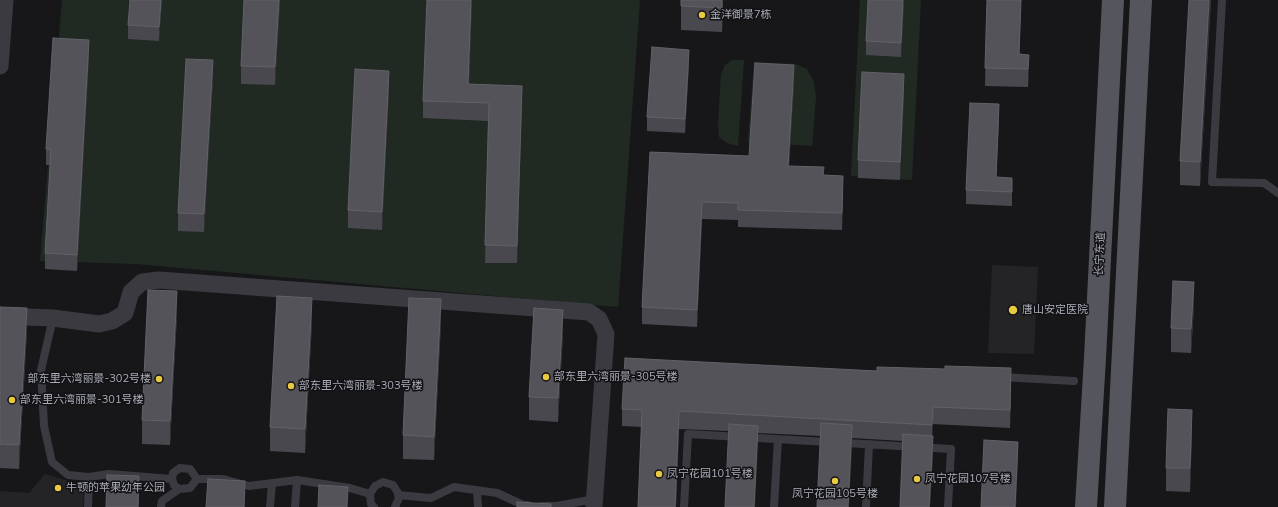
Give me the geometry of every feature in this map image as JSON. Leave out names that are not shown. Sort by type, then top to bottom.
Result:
[{"type":"main road","name":"长宁东道","points":[[1086,507],[1095,358],[1112,0]]},
{"type":"main road","points":[[1115,507],[1141,0]]},
{"type":"street","points":[[0,66],[6,0]]},
{"type":"street","points":[[0,316],[53,318],[99,324],[112,321],[125,313],[131,292],[142,282],[159,280],[589,312],[599,319],[606,334],[595,503]]},
{"type":"lane","points":[[1222,0],[1212,182],[1264,183],[1278,193]]},
{"type":"lane","points":[[53,318],[41,370],[44,426],[52,462],[68,475],[89,477],[109,474],[172,479]]},
{"type":"lane","points":[[995,377],[1074,381]]},
{"type":"lane","points":[[684,507],[688,434],[951,448],[948,507]]},
{"type":"lane","points":[[774,507],[778,439]]},
{"type":"lane","points":[[866,507],[869,444]]},
{"type":"lane","points":[[180,468],[190,469],[197,479],[190,488],[179,488],[174,485],[172,479],[173,473],[180,468]]},
{"type":"lane","points":[[88,507],[89,477]]},
{"type":"lane","points":[[197,479],[223,479],[249,486],[297,480],[350,488],[370,494]]},
{"type":"lane","points":[[295,507],[297,480]]},
{"type":"lane","points":[[374,507],[371,504],[370,494],[375,486],[384,482],[393,485],[398,493],[399,498],[395,507]]},
{"type":"lane","points":[[270,507],[272,483]]},
{"type":"lane","points":[[398,495],[431,498],[454,487],[497,494],[523,505],[557,506],[595,503]]},
{"type":"lane","points":[[161,507],[162,501],[179,488]]},
{"type":"lane","points":[[478,491],[478,507]]},
{"type":"shaded area","points":[[62,0],[640,0],[618,307],[136,264],[40,261]]},
{"type":"shaded area","points":[[860,0],[921,0],[912,180],[851,176]]},
{"type":"shaded area","points":[[732,60],[744,60],[738,146],[727,143],[719,137],[718,126],[721,74],[725,65]]},
{"type":"shaded area","points":[[754,62],[796,64],[807,69],[814,82],[816,97],[812,146],[748,142]]},
{"type":"shaded area","name":"唐山安定医院","points":[[992,265],[1038,267],[1034,354],[988,353]]},
{"type":"shaded area","name":"牛顿的苹果幼年公园","points":[[45,474],[84,486],[83,507],[0,507],[0,491],[29,493]]},
{"type":"building","points":[[130,0],[161,0],[159,27],[128,25]]},
{"type":"building","points":[[244,0],[279,0],[275,67],[241,66]]},
{"type":"building","points":[[427,0],[471,0],[468,84],[522,86],[517,246],[485,245],[489,103],[423,101]]},
{"type":"building","points":[[681,0],[722,0],[722,8],[681,6]]},
{"type":"building","points":[[868,0],[903,0],[901,43],[866,41]]},
{"type":"building","points":[[987,0],[1021,0],[1019,54],[1029,55],[1028,69],[985,68]]},
{"type":"building","points":[[1189,0],[1209,0],[1200,162],[1180,161]]},
{"type":"building","points":[[53,38],[89,40],[77,255],[45,253],[51,149],[46,149]]},
{"type":"building","points":[[652,47],[689,50],[685,119],[647,117]]},
{"type":"building","points":[[186,59],[213,60],[204,214],[178,213]]},
{"type":"building","points":[[755,63],[794,65],[788,166],[824,167],[823,175],[843,176],[842,213],[738,210],[738,203],[702,202],[697,310],[642,307],[650,152],[749,156]]},
{"type":"building","points":[[355,69],[389,71],[382,212],[348,210]]},
{"type":"building","points":[[862,72],[904,74],[900,162],[858,160]]},
{"type":"building","points":[[970,103],[999,104],[996,177],[1012,178],[1012,192],[966,190]]},
{"type":"building","points":[[1173,281],[1194,282],[1191,329],[1171,328]]},
{"type":"building","name":"部东里六湾丽景-302号楼","points":[[148,290],[177,291],[170,421],[142,420]]},
{"type":"building","name":"部东里六湾丽景-303号楼","points":[[277,296],[312,298],[305,429],[270,427]]},
{"type":"building","points":[[409,298],[441,299],[434,437],[403,435]]},
{"type":"building","name":"部东里六湾丽景-301号楼","points":[[0,307],[27,308],[19,445],[0,444]]},
{"type":"building","name":"部东里六湾丽景-305号楼","points":[[534,308],[563,310],[558,398],[529,397]]},
{"type":"building","points":[[625,358],[877,371],[877,367],[945,369],[945,366],[1011,368],[1010,410],[933,407],[932,425],[679,411],[675,507],[638,507],[642,410],[622,409]]},
{"type":"building","points":[[1168,409],[1192,410],[1190,468],[1166,468]]},
{"type":"building","name":"凤宁花园105号楼","points":[[821,423],[852,425],[848,507],[817,507]]},
{"type":"building","points":[[729,424],[758,426],[754,507],[725,507]]},
{"type":"building","name":"凤宁花园107号楼","points":[[903,434],[933,436],[929,507],[900,507]]},
{"type":"building","points":[[984,440],[1018,442],[1015,507],[981,507]]},
{"type":"building","points":[[107,475],[139,476],[138,507],[106,507]]},
{"type":"building","points":[[208,479],[245,481],[244,507],[206,507]]},
{"type":"building","points":[[319,485],[348,487],[347,507],[318,507]]},
{"type":"building","points":[[517,502],[551,504],[551,507],[517,507]]},
{"type":"place","name":"金洋御景7栋","points":[[702,15]]},
{"type":"place","name":"唐山安定医院","points":[[1013,310]]},
{"type":"place","name":"部东里六湾丽景-305号楼","points":[[546,377]]},
{"type":"place","name":"部东里六湾丽景-302号楼","points":[[159,379]]},
{"type":"place","name":"部东里六湾丽景-303号楼","points":[[291,386]]},
{"type":"place","name":"部东里六湾丽景-301号楼","points":[[12,400]]},
{"type":"place","name":"凤宁花园101号楼","points":[[659,474]]},
{"type":"place","name":"凤宁花园107号楼","points":[[917,479]]},
{"type":"place","name":"凤宁花园105号楼","points":[[835,481]]},
{"type":"place","name":"牛顿的苹果幼年公园","points":[[58,488]]}]
